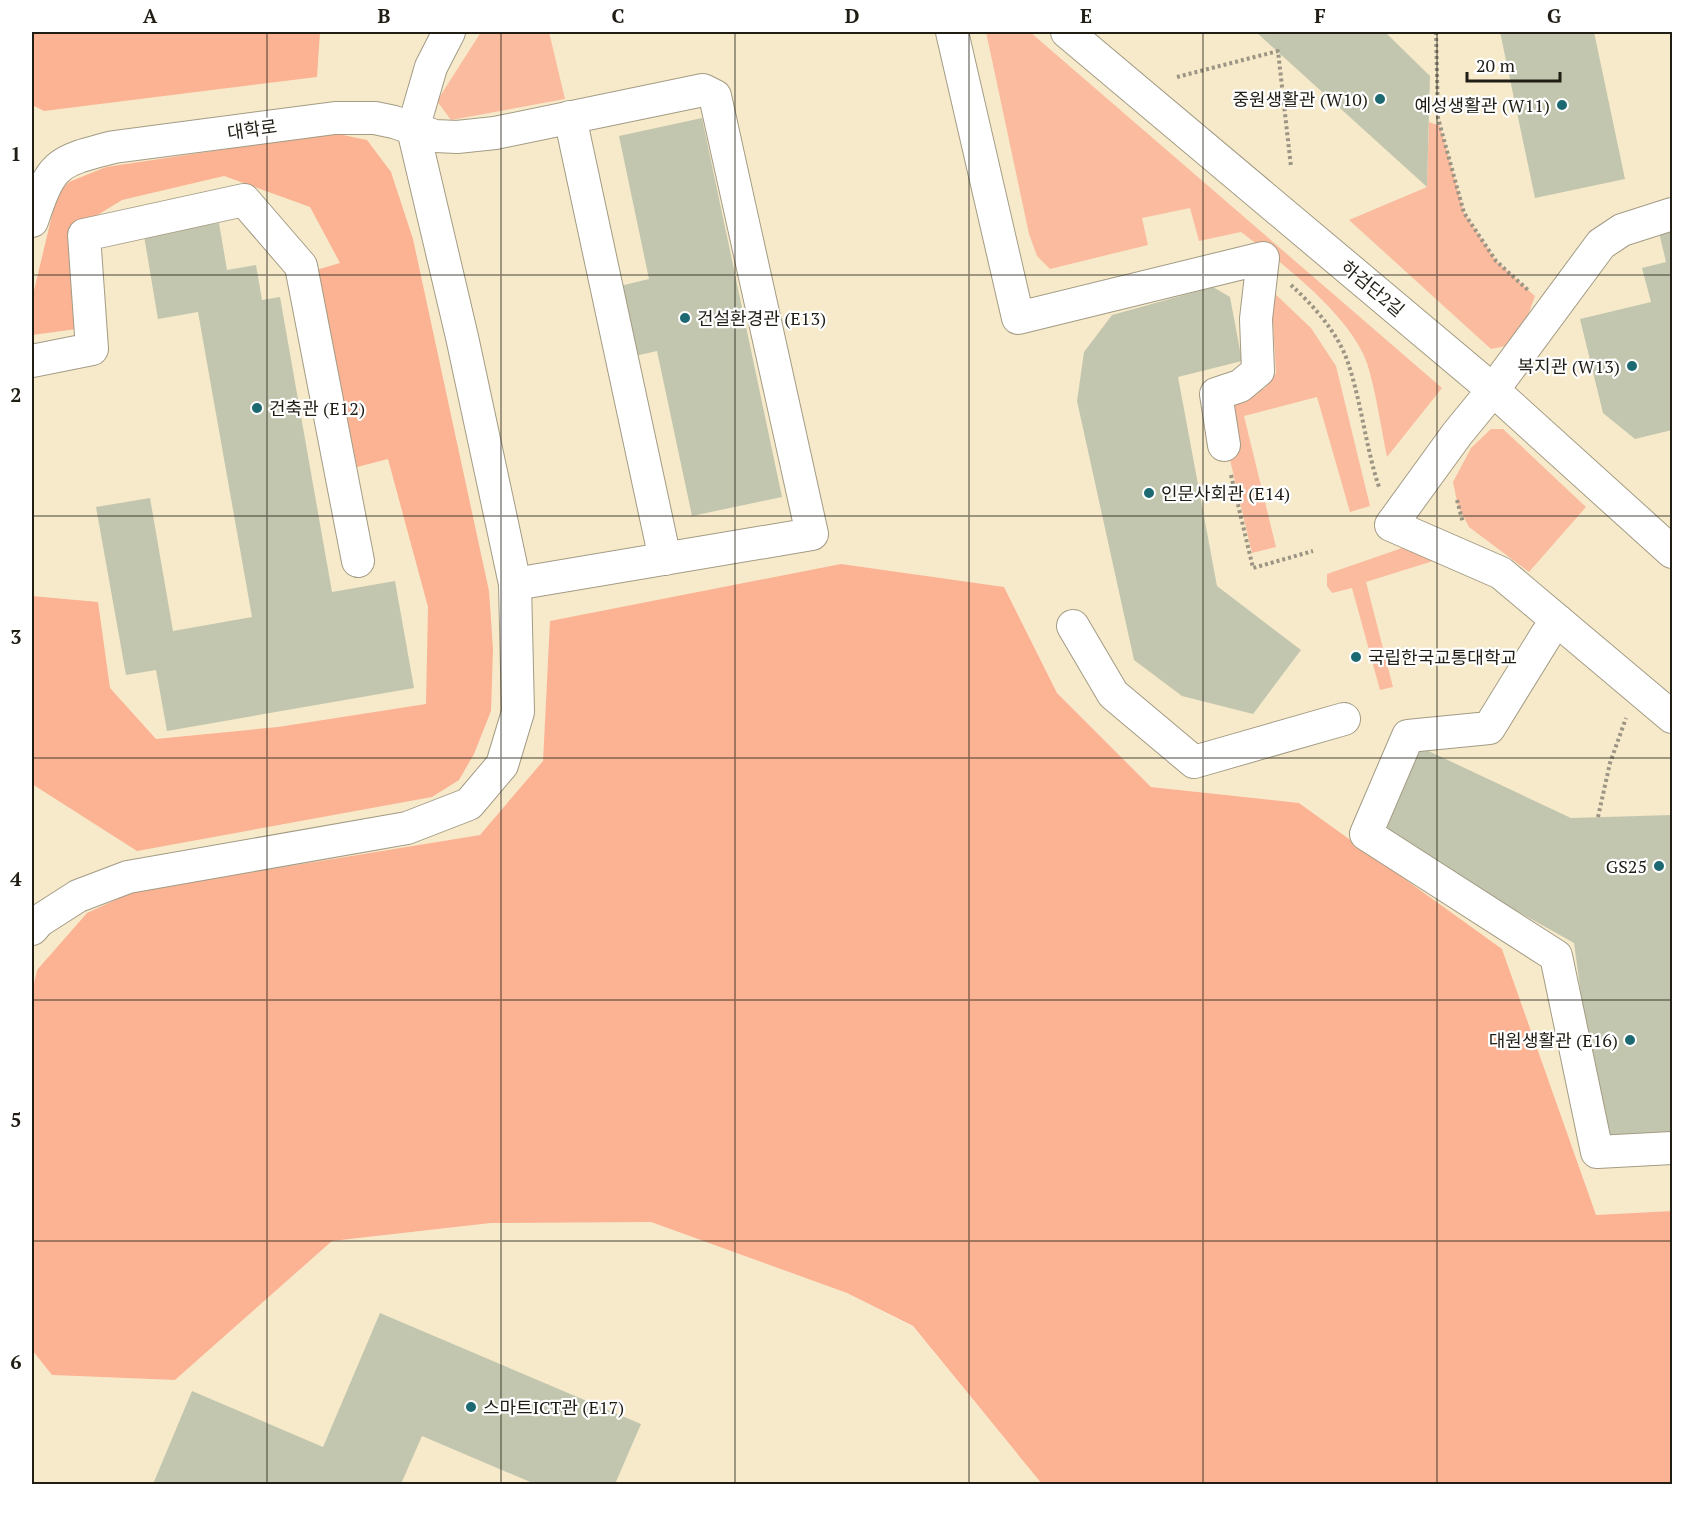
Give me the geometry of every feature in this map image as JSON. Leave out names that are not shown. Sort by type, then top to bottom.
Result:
[{"type":"street","points":[[952,32],[1018,318],[1263,258],[1256,320],[1258,372],[1240,386],[1216,394],[1224,445]]},
{"type":"street","name":"하검단2길","points":[[1067,32],[1494,390],[1672,552]]},
{"type":"street","points":[[32,929],[39,921],[78,896],[128,877],[407,828],[469,804],[502,765],[518,712],[515,584],[462,337],[413,129],[431,67],[449,34]]},
{"type":"street","name":"대학로","points":[[32,221],[43,190],[44,165],[65,162],[114,147],[335,118],[375,118],[435,136],[457,137],[495,133],[703,90],[715,96],[812,534],[665,558]]},
{"type":"street","points":[[515,584],[665,558],[570,117]]},
{"type":"street","points":[[32,361],[92,349],[84,235],[244,200],[301,266],[358,561]]},
{"type":"street","points":[[1672,214],[1622,230],[1601,244],[1391,525],[1501,573],[1672,717]]},
{"type":"street","points":[[1558,621],[1547,634],[1489,728],[1408,736],[1366,834],[1556,956],[1597,1152],[1671,1148]]},
{"type":"street","points":[[1073,626],[1113,694],[1194,762],[1344,719]]},
{"type":"path","points":[[1436,32],[1438,118],[1464,213],[1496,261],[1535,296]]},
{"type":"path","points":[[1177,76],[1278,51],[1291,167]]},
{"type":"path","points":[[1263,258],[1311,303],[1337,341],[1349,365],[1374,474],[1391,525]]},
{"type":"path","points":[[1224,445],[1253,568],[1313,551]]},
{"type":"path","points":[[1598,817],[1610,763],[1629,709]]},
{"type":"shaded area","name":"국립한국교통대학교","points":[[32,32],[1672,32],[1672,1211],[1596,1216],[1502,949],[1299,803],[1151,787],[1057,693],[1004,587],[551,621],[543,761],[480,835],[135,891],[37,970],[32,993]]},
{"type":"shaded area","points":[[32,32],[320,32],[317,77],[44,111],[32,105]]},
{"type":"shaded area","points":[[481,32],[549,32],[565,99],[451,120],[437,101]]},
{"type":"shaded area","points":[[986,32],[1030,32],[1442,388],[1387,457],[1376,397],[1367,363],[1358,345],[1346,327],[1313,291],[1241,232],[1199,241],[1190,208],[1142,218],[1148,245],[1050,269],[1037,256],[1029,234]]},
{"type":"shaded area","points":[[1429,122],[1440,126],[1464,213],[1496,261],[1535,296],[1524,326],[1510,345],[1491,349],[1349,220],[1427,187]]},
{"type":"shaded area","points":[[333,133],[367,140],[391,172],[413,239],[489,591],[493,649],[491,711],[474,754],[459,780],[432,797],[137,851],[32,784],[32,596],[98,602],[110,688],[156,739],[278,727],[426,704],[428,607],[388,459],[357,467],[316,270],[340,263],[310,207],[224,176],[122,200],[78,227],[77,329],[32,335],[32,299],[57,194],[69,182],[106,167]]},
{"type":"shaded area","points":[[1271,290],[1311,328],[1336,366],[1370,506],[1350,512],[1317,397],[1244,416],[1276,547],[1252,553],[1217,405],[1265,388],[1276,373]]},
{"type":"shaded area","points":[[1491,429],[1503,429],[1586,507],[1529,572],[1469,527],[1458,506],[1453,482],[1471,448]]},
{"type":"shaded area","points":[[1402,548],[1433,561],[1366,582],[1393,687],[1380,690],[1352,588],[1332,593],[1327,586],[1327,574]]},
{"type":"shaded area","points":[[841,564],[1004,587],[1057,693],[1151,787],[1299,803],[1502,949],[1596,1215],[1672,1211],[1672,1484],[1042,1484],[913,1326],[847,1293],[651,1222],[491,1223],[332,1241],[175,1380],[52,1375],[32,1350],[32,993],[37,970],[87,913],[135,891],[480,835],[543,761],[550,621]]},
{"type":"shaded area","points":[[651,1222],[847,1293],[913,1327],[1042,1484],[32,1484],[32,1350],[52,1375],[175,1380],[332,1241],[491,1223]]},
{"type":"building","name":"중원생활관 (W10)","points":[[1256,32],[1385,32],[1430,76],[1427,187]]},
{"type":"building","name":"예성생활관 (W11)","points":[[1500,32],[1594,32],[1625,179],[1535,198]]},
{"type":"building","name":"건설환경관 (E13)","points":[[702,118],[782,497],[692,516],[657,351],[635,356],[620,286],[649,279],[619,136]]},
{"type":"building","name":"건축관 (E12)","points":[[219,223],[227,270],[256,265],[262,300],[280,297],[332,592],[395,581],[414,688],[167,731],[156,670],[126,675],[96,507],[150,498],[173,631],[252,617],[198,312],[158,319],[144,236]]},
{"type":"building","name":"복지관 (W13)","points":[[1672,225],[1672,430],[1635,439],[1603,413],[1580,319],[1651,302],[1642,268],[1666,262],[1658,228]]},
{"type":"building","name":"인문사회관 (E14)","points":[[1213,287],[1230,297],[1242,361],[1178,377],[1217,586],[1301,650],[1253,714],[1182,696],[1134,660],[1077,401],[1084,352],[1112,315]]},
{"type":"building","name":"대원생활관 (E16)","points":[[1420,747],[1571,818],[1672,815],[1672,1138],[1601,1140],[1574,943],[1382,835]]},
{"type":"building","name":"스마트ICT관 (E17)","points":[[380,1313],[641,1424],[615,1484],[535,1484],[422,1436],[401,1484],[153,1484],[192,1391],[323,1447]]},
{"type":"place","name":"중원생활관 (W10)","points":[[1380,99]]},
{"type":"place","name":"예성생활관 (W11)","points":[[1562,105]]},
{"type":"place","name":"건설환경관 (E13)","points":[[685,318]]},
{"type":"place","name":"복지관 (W13)","points":[[1632,366]]},
{"type":"place","name":"건축관 (E12)","points":[[257,408]]},
{"type":"place","name":"인문사회관 (E14)","points":[[1149,493]]},
{"type":"place","name":"국립한국교통대학교","points":[[1356,657]]},
{"type":"place","name":"GS25","points":[[1659,866]]},
{"type":"place","name":"대원생활관 (E16)","points":[[1630,1040]]},
{"type":"place","name":"스마트ICT관 (E17)","points":[[471,1407]]}]
